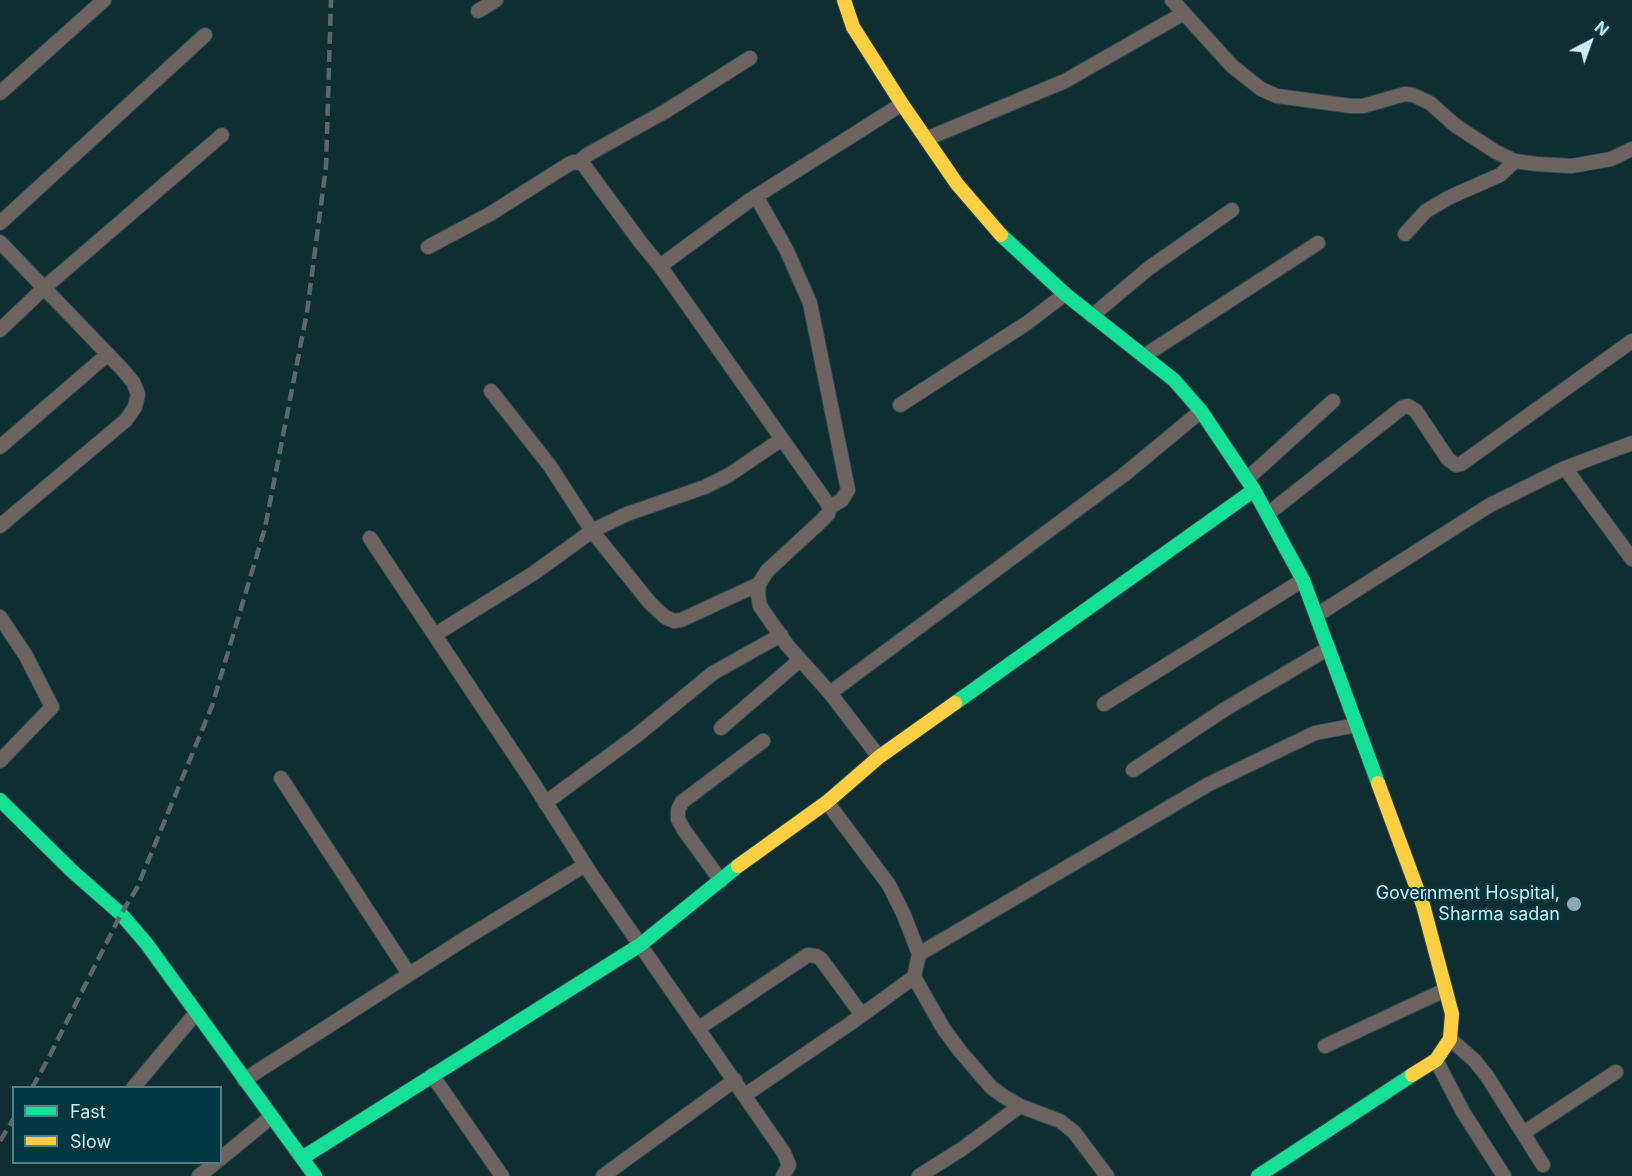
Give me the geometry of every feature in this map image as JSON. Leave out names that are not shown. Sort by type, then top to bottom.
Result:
[{"type":"street","points":[[0,93],[104,0]]},
{"type":"street","points":[[478,11],[496,0]]},
{"type":"street","points":[[844,0],[853,27],[957,184],[991,225],[1065,294],[1174,380],[1201,411],[1269,513],[1303,580],[1317,615],[1423,905],[1452,1014],[1450,1039],[1436,1060],[1258,1176]]},
{"type":"street","points":[[926,140],[1065,81],[1178,4],[1232,66],[1261,89],[1292,99],[1364,106],[1405,94],[1413,95],[1430,103],[1456,126],[1496,152],[1515,161],[1572,166],[1611,159],[1632,149]]},
{"type":"street","points":[[0,223],[205,35]]},
{"type":"street","points":[[428,247],[490,214],[569,164],[579,162],[587,155],[666,111],[750,58]]},
{"type":"street","points":[[660,266],[756,196],[902,104]]},
{"type":"street","points":[[0,330],[44,288],[222,135]]},
{"type":"street","points":[[1405,234],[1426,211],[1450,197],[1500,175],[1515,161]]},
{"type":"street","points":[[579,162],[586,167],[660,266],[830,507]]},
{"type":"street","points":[[756,196],[787,251],[810,303],[848,490],[842,500],[830,507],[828,514],[767,571],[759,584],[760,606],[800,660],[830,693],[879,757]]},
{"type":"street","points":[[1092,316],[1149,268],[1232,210]]},
{"type":"street","points":[[0,242],[108,354],[133,382],[138,394],[135,407],[126,420],[0,526]]},
{"type":"street","points":[[1144,356],[1318,243]]},
{"type":"street","points":[[900,405],[1027,323],[1065,294]]},
{"type":"street","points":[[1269,513],[1403,407],[1408,406],[1416,411],[1448,459],[1456,465],[1461,464],[1632,341]]},
{"type":"street","points":[[0,447],[108,354]]},
{"type":"street","points":[[491,391],[550,466],[592,531],[650,603],[665,617],[674,621],[681,620],[759,584]]},
{"type":"street","points":[[302,1158],[640,945],[759,849],[827,802],[879,757],[1251,485],[1333,401]]},
{"type":"street","points":[[830,693],[1125,474],[1201,411]]},
{"type":"street","points":[[436,634],[534,573],[592,531],[627,514],[705,487],[729,475],[782,439]]},
{"type":"street","points":[[1317,615],[1490,505],[1565,468],[1632,443]]},
{"type":"street","points":[[1565,468],[1632,559]]},
{"type":"street","points":[[370,538],[436,634],[585,866],[784,1153],[789,1165],[783,1176]]},
{"type":"street","points":[[1104,704],[1303,580]]},
{"type":"street","points":[[0,617],[26,656],[52,707],[0,761]]},
{"type":"street","points":[[545,802],[636,736],[713,673],[781,635]]},
{"type":"street","points":[[1133,770],[1227,708],[1329,648]]},
{"type":"street","points":[[721,728],[800,660]]},
{"type":"street","points":[[919,954],[1209,784],[1315,733],[1357,725]]},
{"type":"street","points":[[721,881],[684,830],[678,819],[678,810],[682,802],[763,741]]},
{"type":"street","points":[[281,778],[409,974]]},
{"type":"street","points":[[0,801],[72,872],[121,914],[146,943],[315,1176]]},
{"type":"street","points":[[745,1095],[914,977],[919,954],[904,915],[889,885],[827,802]]},
{"type":"street","points":[[244,1080],[409,974],[585,866]]},
{"type":"street","points":[[699,1028],[808,955],[821,959],[862,1015]]},
{"type":"street","points":[[914,977],[943,1028],[991,1087],[1020,1106],[1060,1121],[1074,1132],[1107,1176]]},
{"type":"street","points":[[1325,1046],[1445,990]]},
{"type":"street","points":[[135,1086],[196,1012]]},
{"type":"street","points":[[1450,1039],[1474,1060],[1487,1076],[1543,1165]]},
{"type":"street","points":[[1436,1060],[1462,1112],[1504,1176]]},
{"type":"street","points":[[1523,1133],[1616,1072]]},
{"type":"street","points":[[432,1075],[502,1176]]},
{"type":"street","points":[[603,1176],[735,1080]]},
{"type":"street","points":[[919,1176],[962,1149],[1020,1106]]},
{"type":"street","points":[[222,1157],[271,1117]]},
{"type":"street","points":[[200,1176],[214,1164]]},
{"type":"railway","points":[[33,1086],[121,914],[137,888],[212,706],[265,528],[307,312],[326,167],[331,0]]},
{"type":"railway","points":[[0,1141],[12,1121]]},
{"type":"traffic: fast","points":[[1001,235],[1065,294],[1174,380],[1201,411],[1254,490],[1303,580],[1378,783]]},
{"type":"traffic: fast","points":[[955,703],[1254,490]]},
{"type":"traffic: fast","points":[[0,800],[72,871],[121,914],[146,943],[315,1176]]},
{"type":"traffic: fast","points":[[302,1158],[640,945],[738,866]]},
{"type":"traffic: fast","points":[[1258,1176],[1412,1075]]},
{"type":"traffic: slow","points":[[844,0],[853,27],[902,104],[957,184],[1001,235]]},
{"type":"traffic: slow","points":[[738,866],[827,802],[879,757],[955,703]]},
{"type":"traffic: slow","points":[[1378,783],[1423,905],[1452,1014],[1450,1039],[1436,1060],[1412,1075]]},
{"type":"place","name":"Government Hospital, Sharma sadan","points":[[1574,904]]}]
